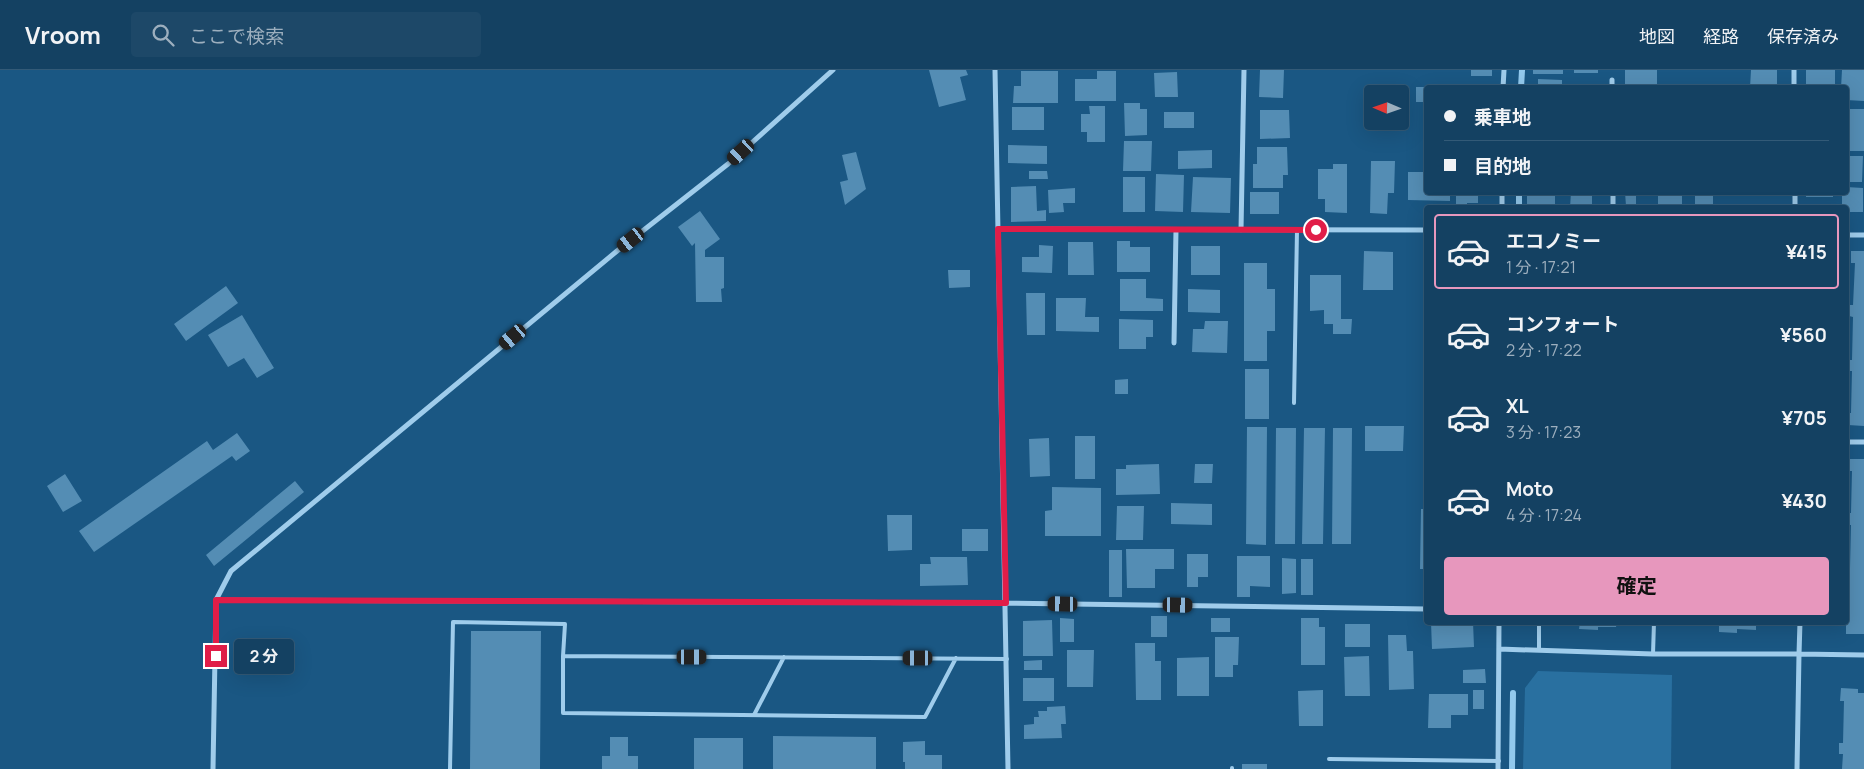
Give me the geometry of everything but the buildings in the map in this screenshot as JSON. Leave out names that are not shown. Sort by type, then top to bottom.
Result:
[{"type":"street","points":[[213,769],[216,600],[231,571],[617,251],[728,164],[833,70]]},
{"type":"street","points":[[995,70],[1008,769]]},
{"type":"street","points":[[1241,230],[1244,70]]},
{"type":"street","points":[[1504,70],[1504,85]]},
{"type":"street","points":[[1794,70],[1794,85]]},
{"type":"street","points":[[1612,80],[1612,85]]},
{"type":"street","points":[[998,229],[1424,230]]},
{"type":"street","points":[[1174,343],[1176,230]]},
{"type":"street","points":[[1849,235],[1864,235]]},
{"type":"street","points":[[1849,442],[1864,442]]},
{"type":"street","points":[[216,600],[1006,603],[1424,609]]},
{"type":"street","points":[[1498,769],[1499,625]]},
{"type":"street","points":[[1797,769],[1800,625]]},
{"type":"street","points":[[1499,649],[1653,654],[1864,655]]},
{"type":"lane","points":[[1294,403],[1297,230]]},
{"type":"lane","points":[[450,769],[453,622],[565,624],[563,713],[925,717],[956,658]]},
{"type":"lane","points":[[1539,625],[1539,650]]},
{"type":"lane","points":[[1653,654],[1654,625]]},
{"type":"lane","points":[[563,656],[1006,659]]},
{"type":"lane","points":[[754,715],[784,657]]},
{"type":"lane","points":[[1329,759],[1498,761]]},
{"type":"shaded area","points":[[1538,671],[1672,675],[1671,769],[1523,769],[1525,688]]},
{"type":"waterway","points":[[1521,85],[1522,70]]},
{"type":"waterway","points":[[1519,195],[1519,205]]},
{"type":"waterway","points":[[1512,769],[1513,693]]},
{"type":"route","points":[[216,656],[216,600],[1006,603],[998,229],[1316,230]]}]
